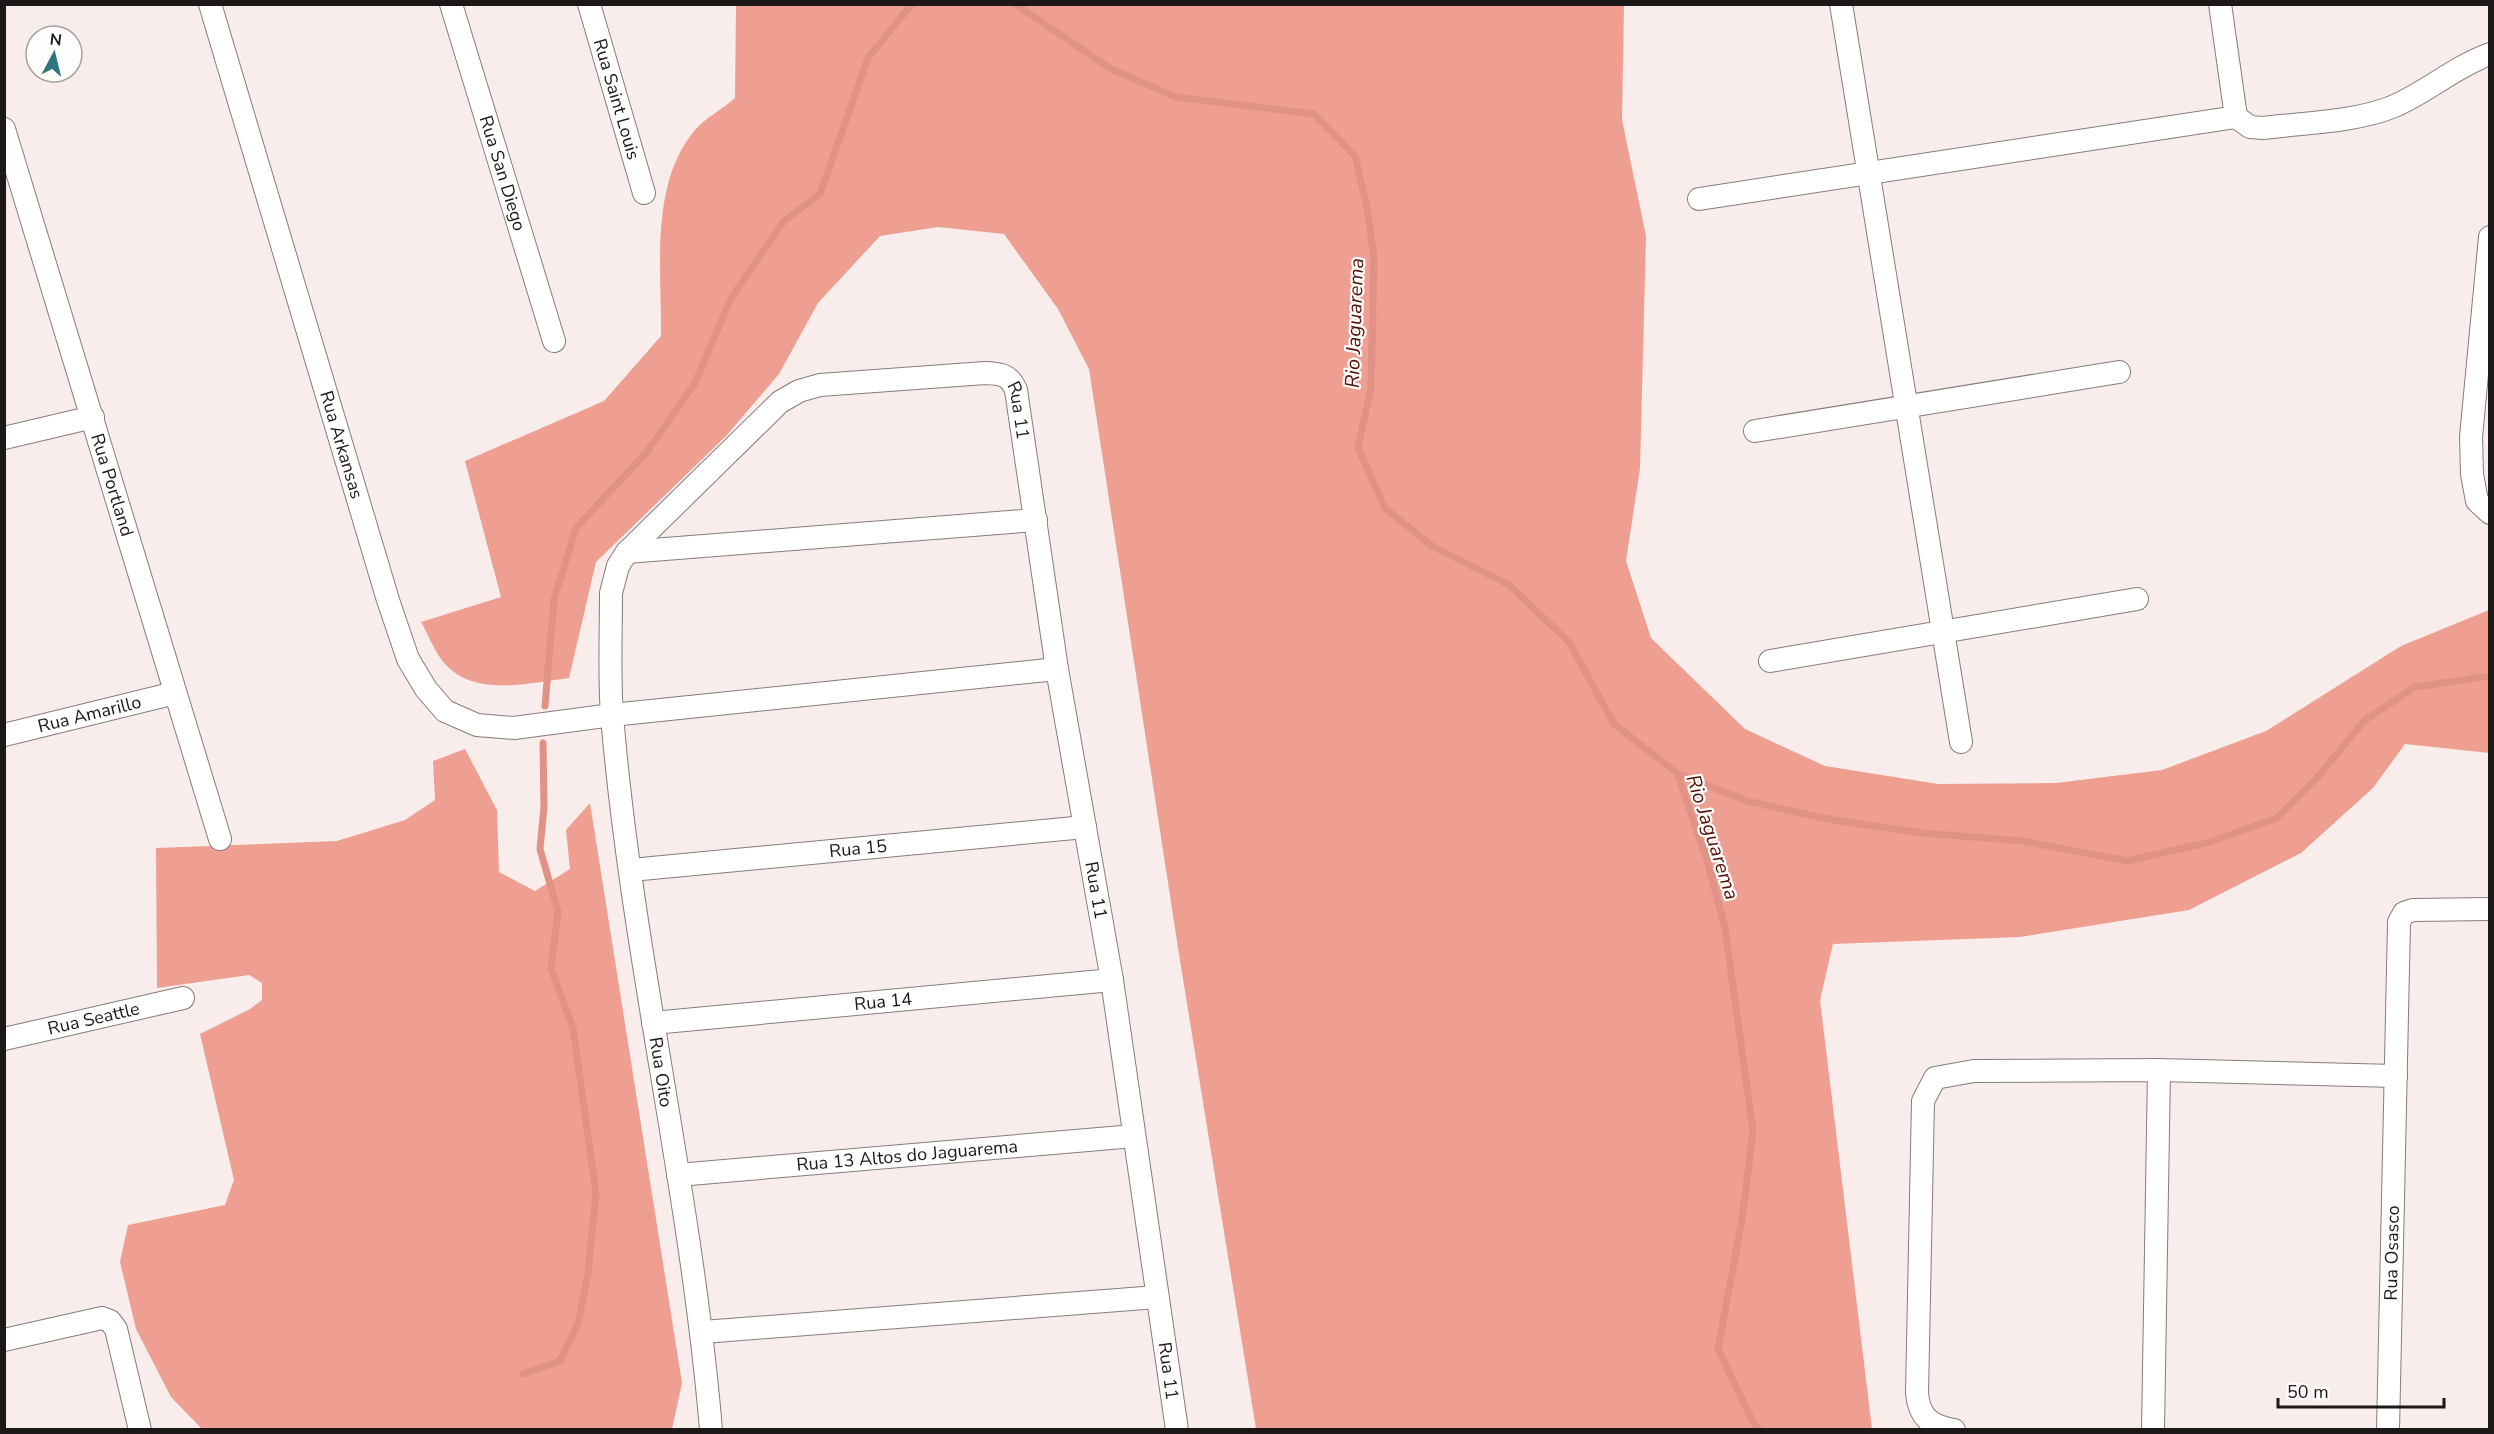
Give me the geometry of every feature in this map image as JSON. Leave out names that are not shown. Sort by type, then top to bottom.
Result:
[{"type":"street","name":"Rua Arkansas","points":[[210,4],[408,659],[426,689],[445,711],[477,725],[514,728],[612,715],[1057,669]]},
{"type":"street","name":"Rua San Diego","points":[[451,4],[554,341]]},
{"type":"street","name":"Rua Saint Louis","points":[[589,4],[644,193]]},
{"type":"street","points":[[1841,4],[1961,742]]},
{"type":"street","points":[[2220,4],[2236,117]]},
{"type":"street","points":[[1699,199],[2236,117],[2250,127],[2263,128],[2367,114],[2390,108],[2471,61],[2490,54]]},
{"type":"street","name":"Rua Portland","points":[[5,135],[220,839]]},
{"type":"street","points":[[2490,237],[2471,437],[2472,474],[2477,501],[2490,513]]},
{"type":"street","points":[[1755,431],[2119,372]]},
{"type":"street","name":"Rua 11","points":[[627,552],[780,402],[799,391],[820,385],[985,373],[1002,374],[1011,379],[1016,390],[1057,669],[1112,980],[1177,1430]]},
{"type":"street","points":[[4,438],[93,417]]},
{"type":"street","points":[[627,552],[1036,519]]},
{"type":"street","name":"Rua Oito","points":[[627,552],[618,566],[611,593],[612,715],[653,1023],[703,1332],[711,1430]]},
{"type":"street","points":[[1770,662],[2137,599]]},
{"type":"street","name":"Rua Amarillo","points":[[4,735],[175,693]]},
{"type":"street","name":"Rua 15","points":[[631,870],[1085,826]]},
{"type":"street","name":"Rua Osasco","points":[[2388,1430],[2399,922],[2404,913],[2413,910],[2490,909]]},
{"type":"street","name":"Rua 14","points":[[653,1023],[1112,980]]},
{"type":"street","name":"Rua Seattle","points":[[4,1039],[183,998]]},
{"type":"street","points":[[1953,1430],[1938,1427],[1925,1420],[1918,1407],[1923,1101],[1935,1078],[1974,1071],[2159,1070],[2396,1076]]},
{"type":"street","points":[[2153,1430],[2159,1070]]},
{"type":"street","name":"Rua 13 Altos do Jaguarema","points":[[678,1175],[1134,1136]]},
{"type":"street","points":[[703,1332],[1157,1298]]},
{"type":"street","points":[[4,1340],[102,1318],[110,1320],[116,1329],[140,1430]]},
{"type":"shaded area","points":[[736,5],[1624,5],[1622,120],[1646,236],[1640,468],[1626,561],[1651,638],[1745,729],[1825,766],[1938,784],[2056,783],[2162,770],[2266,731],[2401,646],[2489,610],[2489,753],[2405,744],[2373,788],[2301,853],[2189,910],[2020,937],[1833,944],[1820,1000],[1872,1429],[1256,1429],[1178,948],[1089,369],[1058,309],[1004,234],[938,227],[880,236],[818,303],[779,374],[726,436],[596,562],[569,678],[519,685],[484,684],[468,680],[453,672],[441,659],[421,622],[501,597],[465,461],[604,401],[661,336],[660,256],[664,202],[670,176],[680,152],[695,130],[735,98]]},
{"type":"shaded area","points":[[465,749],[497,810],[499,872],[535,891],[570,869],[566,830],[590,803],[682,1383],[672,1429],[202,1429],[171,1397],[136,1329],[120,1262],[128,1225],[225,1205],[234,1180],[200,1034],[250,1009],[262,1000],[262,983],[249,975],[157,988],[156,848],[337,841],[405,820],[435,800],[433,761]]},
{"type":"waterway","points":[[545,706],[554,599],[576,528],[646,453],[695,383],[731,298],[784,221],[820,194],[868,58],[912,4]]},
{"type":"waterway","name":"Rio Jaguarema","points":[[1015,4],[1111,69],[1176,97],[1314,114],[1355,156],[1367,207],[1374,257],[1371,387],[1358,448],[1385,508],[1432,546],[1509,585],[1569,642],[1614,724],[1677,773],[1706,857],[1725,928],[1753,1131],[1742,1220],[1718,1349],[1753,1422],[1760,1430]]},
{"type":"waterway","points":[[1677,773],[1747,801],[1833,820],[1922,833],[2023,841],[2127,861],[2210,842],[2277,818],[2316,779],[2365,720],[2415,687],[2490,676]]},
{"type":"waterway","points":[[523,1374],[560,1361],[578,1323],[588,1273],[596,1193],[573,1028],[551,968],[558,912],[540,849],[544,807],[543,743]]}]
